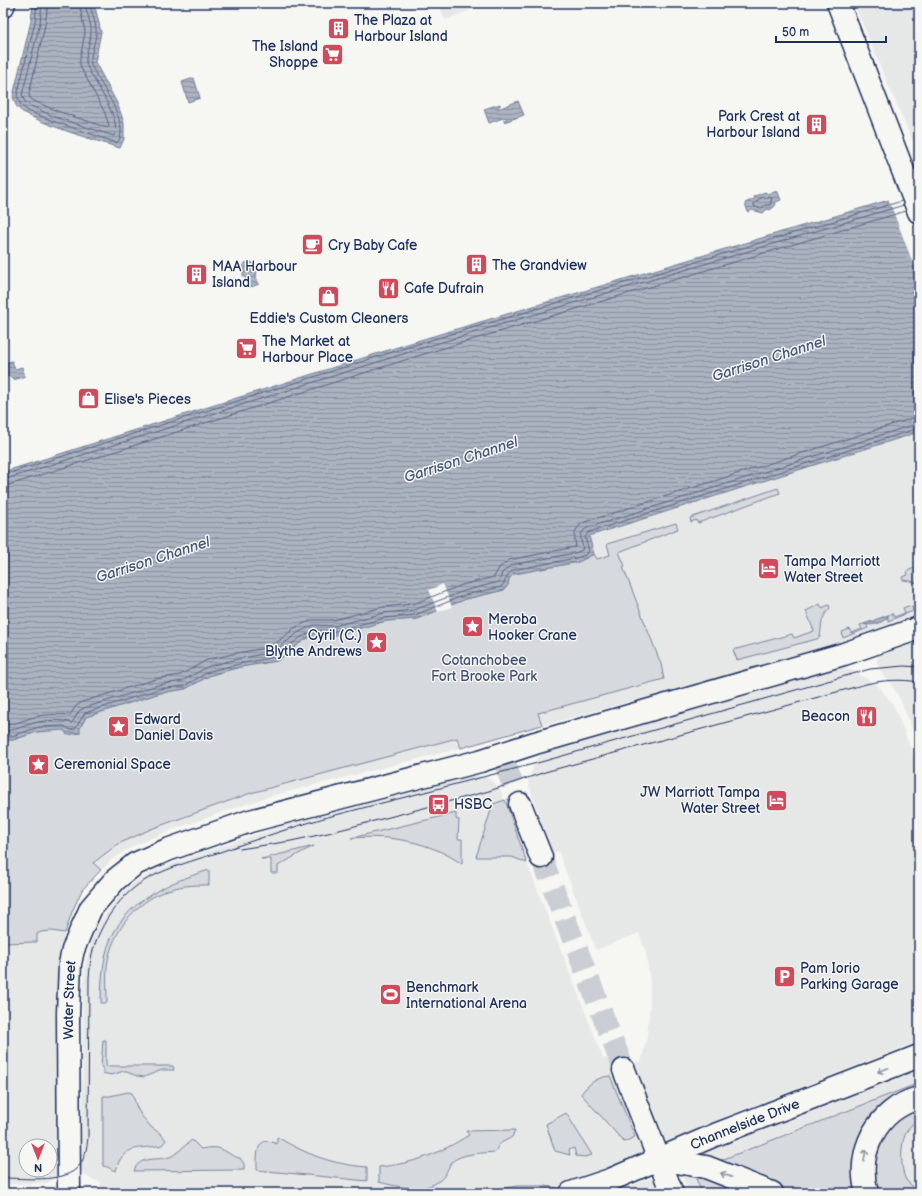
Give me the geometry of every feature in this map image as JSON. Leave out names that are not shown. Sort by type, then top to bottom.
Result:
[{"type":"main road","points":[[838,3],[919,212]]},
{"type":"main road","name":"Water Street","points":[[69,1193],[68,1013],[70,964],[91,908],[115,880],[135,864],[167,850],[250,821],[504,759],[535,743],[838,656],[919,628]]},
{"type":"main road","points":[[520,804],[541,857]]},
{"type":"main road","name":"Channelside Drive","points":[[571,1193],[610,1180],[715,1135],[919,1056]]},
{"type":"main road","points":[[624,1070],[672,1193]]},
{"type":"main road","points":[[867,1193],[864,1177],[864,1158],[873,1132],[880,1123],[902,1104],[919,1098]]},
{"type":"main road","points":[[659,1159],[706,1167],[772,1193]]},
{"type":"shaded area","points":[[439,3],[488,3],[445,20]]},
{"type":"shaded area","points":[[854,3],[919,3],[919,155],[883,73]]},
{"type":"shaded area","points":[[919,432],[919,615],[860,637],[771,663],[461,748],[267,797],[174,829],[133,846],[111,860],[82,890],[67,926],[58,963],[58,1138],[18,1138],[18,1178],[55,1178],[47,1183],[3,1184],[3,740],[61,729],[594,554],[589,536]]},
{"type":"shaded area","points":[[915,641],[919,645],[919,745],[901,701],[895,690],[882,673],[877,662],[879,651]]},
{"type":"shaded area","points":[[838,666],[856,672],[878,686],[893,704],[919,769],[919,1041],[725,1117],[721,1125],[672,1143],[662,1139],[657,1129],[626,1114],[642,1152],[641,1157],[595,1178],[544,1193],[328,1193],[243,1187],[101,1187],[101,1182],[91,1179],[85,1175],[76,1162],[82,1151],[83,991],[85,966],[92,938],[100,922],[122,892],[136,881],[156,870],[201,853],[303,819],[465,777],[478,775],[489,779],[495,783],[501,791],[527,863],[603,1058],[641,1063],[647,1036],[650,1004],[650,984],[646,952],[639,933],[596,950],[558,851],[552,853],[528,782],[536,759],[554,747]]},
{"type":"shaded area","points":[[919,1070],[919,1193],[689,1193],[677,1163]]},
{"type":"shaded area","points":[[651,1178],[656,1180],[663,1193],[625,1193],[630,1191],[633,1185]]},
{"type":"green space","points":[[778,488],[780,493],[698,523],[696,520],[691,522],[690,518]]},
{"type":"green space","name":"Cotanchobee Fort Brooke Park","points":[[676,523],[678,529],[619,552],[625,566],[623,567],[661,664],[664,679],[538,713],[542,725],[461,748],[457,738],[251,793],[151,829],[118,844],[93,863],[101,870],[82,890],[72,912],[65,933],[51,931],[41,932],[37,934],[37,942],[3,943],[3,740],[13,740],[37,732],[61,729],[67,732],[80,728],[86,717],[160,693],[185,689],[211,675],[240,667],[277,661],[304,640],[316,634],[335,635],[386,621],[417,619],[466,599],[504,590],[508,585],[509,579],[514,574],[578,562],[594,554],[597,559],[610,555],[607,544]]},
{"type":"green space","points":[[919,566],[919,584],[903,580],[902,577],[908,575],[907,571]]},
{"type":"green space","points":[[820,604],[822,608],[829,605],[830,608],[823,619],[820,637],[737,660],[733,650],[792,634],[794,638],[814,631],[806,611]]},
{"type":"green space","points":[[908,606],[912,607],[913,611],[888,621],[888,615],[892,613],[894,617],[905,613],[903,608]]},
{"type":"green space","points":[[860,625],[867,625],[868,628],[843,638],[842,632],[850,629],[851,633],[862,629]]},
{"type":"green space","points":[[505,800],[527,863],[512,857],[476,857],[493,804]]},
{"type":"green space","points":[[456,813],[456,819],[459,820],[458,839],[462,839],[462,864],[436,850],[409,841],[366,837],[351,838]]},
{"type":"green space","points":[[314,846],[278,866],[278,873],[271,873],[271,859],[261,859]]},
{"type":"green space","points":[[209,870],[209,885],[183,886],[162,892],[139,907],[129,916],[121,927],[110,952],[107,966],[107,1003],[101,1003],[105,957],[111,939],[119,923],[144,899],[159,890],[175,882]]},
{"type":"green space","points":[[103,1040],[106,1040],[106,1066],[173,1066],[174,1070],[162,1070],[144,1077],[124,1071],[111,1075],[103,1073],[101,1066]]},
{"type":"green space","points":[[610,1076],[635,1137],[624,1142],[581,1094],[593,1082]]},
{"type":"green space","points":[[919,1083],[919,1117],[907,1131],[905,1136],[902,1148],[902,1163],[906,1180],[919,1193],[702,1193],[695,1176],[716,1162]]},
{"type":"green space","points":[[128,1092],[132,1093],[141,1115],[151,1127],[161,1134],[166,1140],[162,1145],[133,1149],[128,1152],[119,1162],[116,1171],[103,1166],[103,1096]]},
{"type":"green space","points":[[566,1113],[592,1155],[585,1157],[576,1156],[574,1148],[569,1150],[570,1155],[555,1151],[546,1124]]},
{"type":"green space","points":[[515,1130],[512,1137],[498,1146],[496,1152],[470,1154],[454,1160],[450,1164],[444,1176],[438,1182],[430,1186],[413,1188],[379,1182],[379,1167],[404,1163],[426,1157],[469,1135],[466,1131]]},
{"type":"green space","points":[[277,1137],[320,1158],[342,1164],[367,1167],[367,1181],[257,1170],[257,1159],[261,1144],[270,1141],[277,1144]]},
{"type":"green space","points":[[192,1140],[201,1149],[218,1148],[240,1158],[244,1164],[244,1170],[134,1171],[140,1162],[172,1156]]},
{"type":"green space","points":[[518,1186],[545,1186],[558,1188],[538,1193],[478,1193],[479,1191]]},
{"type":"water","points":[[33,3],[94,3],[101,32],[95,62],[118,105],[124,123],[124,139],[120,148],[50,125],[25,113],[16,105],[13,96],[31,21]]},
{"type":"water","points":[[194,78],[200,98],[188,102],[182,82]]},
{"type":"water","points":[[518,101],[524,115],[504,122],[504,120],[507,119],[506,117],[489,123],[484,109],[500,104],[498,109]]},
{"type":"water","points":[[777,190],[781,200],[776,202],[775,206],[770,210],[767,209],[763,213],[752,210],[748,212],[745,203],[754,199],[755,196],[765,192],[768,194]]},
{"type":"water","name":"Garrison Channel","points":[[919,191],[919,432],[589,536],[594,554],[578,562],[514,574],[509,579],[508,585],[504,590],[466,599],[417,619],[386,621],[335,635],[316,634],[304,640],[277,661],[240,667],[211,675],[185,689],[160,693],[86,717],[80,728],[80,733],[67,735],[64,730],[36,732],[13,740],[3,740],[3,472],[420,340]]},
{"type":"water","points":[[252,262],[257,271],[256,277],[259,284],[249,287],[243,275],[242,266],[245,263]]},
{"type":"water","points":[[3,360],[4,363],[12,361],[15,369],[22,367],[25,376],[14,380],[11,377],[3,376]]},
{"type":"water","points":[[888,615],[882,622],[873,625],[864,624]]},
{"type":"pier","points":[[919,189],[919,279],[888,198]]},
{"type":"pier","points":[[443,584],[452,607],[438,612],[429,590]]},
{"type":"tunnel","points":[[505,764],[520,804]]},
{"type":"tunnel","points":[[541,857],[624,1070]]},
{"type":"tram line","points":[[3,1178],[41,1179],[61,1176],[76,1169],[83,1158],[88,1137],[89,978],[91,957],[100,931],[113,910],[129,892],[149,878],[186,863],[324,818],[541,762],[870,669],[904,666],[919,667]]},
{"type":"tram line","points":[[240,849],[291,841],[328,833],[489,791],[545,772],[866,684],[892,680],[919,682]]},
{"type":"place","name":"The Plaza at Harbour Island","points":[[339,28]]},
{"type":"place","name":"The Island Shoppe","points":[[333,54]]},
{"type":"place","name":"Park Crest at Harbour Island","points":[[816,124]]},
{"type":"place","name":"Cry Baby Cafe","points":[[313,245]]},
{"type":"place","name":"The Grandview","points":[[476,265]]},
{"type":"place","name":"MAA Harbour Island","points":[[196,274]]},
{"type":"place","name":"Cafe Dufrain","points":[[389,288]]},
{"type":"place","name":"Eddie's Custom Cleaners","points":[[329,296]]},
{"type":"place","name":"The Market at Harbour Place","points":[[246,349]]},
{"type":"place","name":"Elise's Pieces","points":[[88,399]]},
{"type":"place","name":"Tampa Marriott Water Street","points":[[768,569]]},
{"type":"place","name":"Meroba Hooker Crane","points":[[472,627]]},
{"type":"place","name":"Cyril (C.) Blythe Andrews","points":[[377,643]]},
{"type":"place","name":"Beacon","points":[[866,716]]},
{"type":"place","name":"Edward Daniel Davis","points":[[119,727]]},
{"type":"place","name":"Ceremonial Space","points":[[38,764]]},
{"type":"place","name":"JW Marriott Tampa Water Street","points":[[776,800]]},
{"type":"place","name":"HSBC","points":[[439,804]]},
{"type":"place","name":"Pam Iorio Parking Garage","points":[[784,976]]},
{"type":"place","name":"Benchmark International Arena","points":[[391,995]]}]
